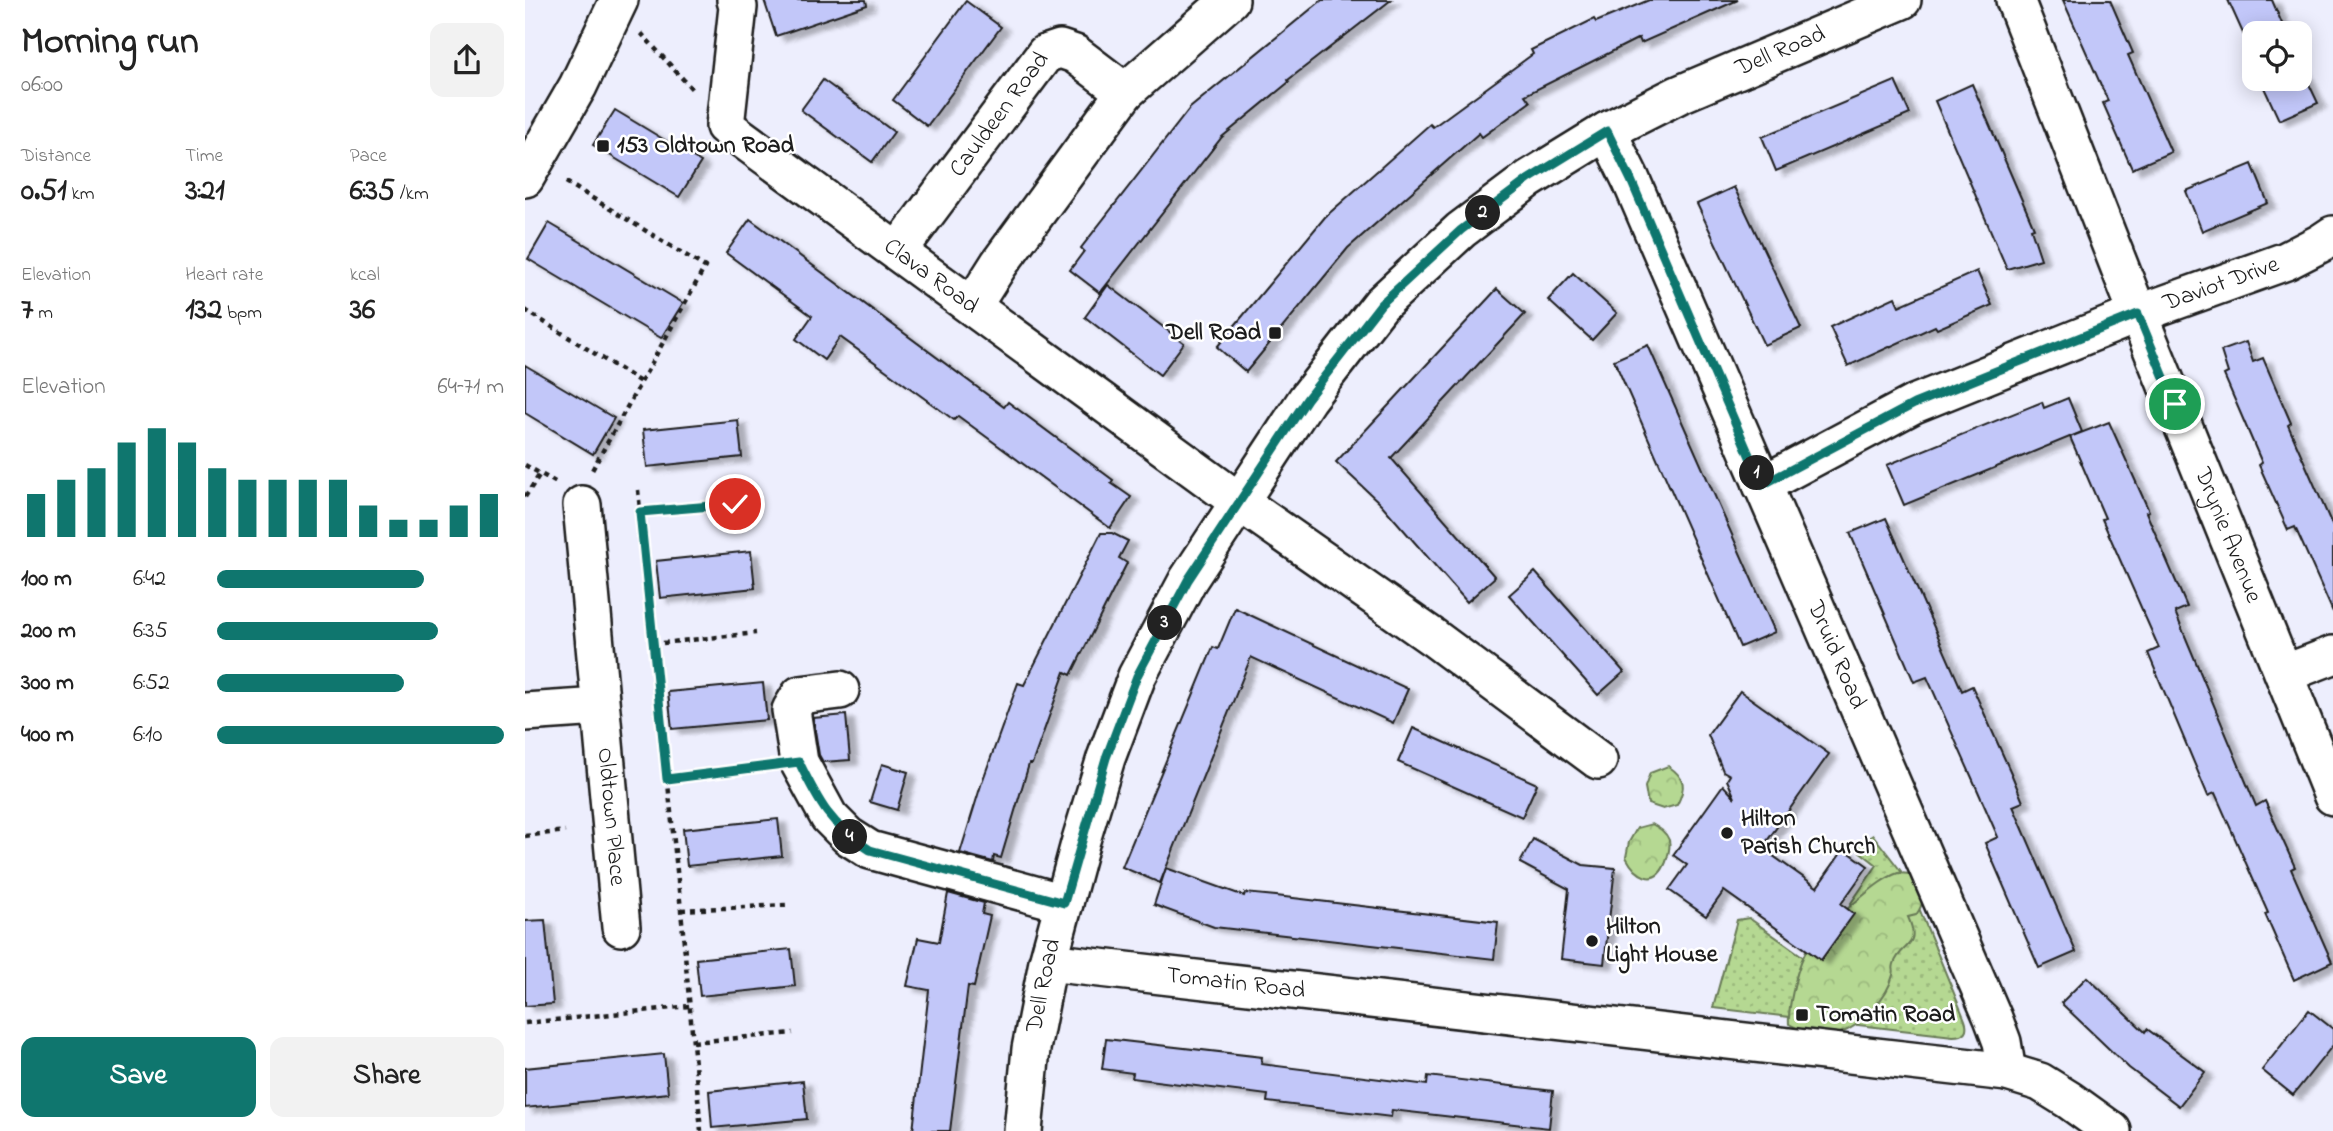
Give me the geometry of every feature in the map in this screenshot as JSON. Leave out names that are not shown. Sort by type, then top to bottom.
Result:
[{"type":"street","points":[[725,126],[738,8],[736,0]]},
{"type":"street","points":[[973,305],[999,264],[1125,92],[1230,0]]},
{"type":"street","name":"Dell Road","points":[[1023,1131],[1031,1049],[1048,962],[1106,758],[1137,676],[1188,580],[1307,399],[1381,304],[1461,230],[1529,179],[1607,131],[1678,95],[1902,0]]},
{"type":"street","name":"Drynie Avenue","points":[[2015,0],[2138,314],[2333,796]]},
{"type":"street","points":[[525,178],[578,86],[614,2]]},
{"type":"street","name":"Cauldeen Road","points":[[898,251],[1045,54],[1060,49],[1075,54],[1125,92]]},
{"type":"street","name":"Clava Road","points":[[725,126],[1238,501]]},
{"type":"street","name":"Druid Road","points":[[1607,131],[1631,180],[1993,1018],[2002,1042],[2007,1072]]},
{"type":"street","name":"Daviot Drive","points":[[1762,485],[1914,404],[2138,314],[2286,261],[2333,234]]},
{"type":"street","points":[[1238,501],[1599,759]]},
{"type":"street","name":"Oldtown Place","points":[[582,505],[621,927]]},
{"type":"street","points":[[2284,674],[2333,655]]},
{"type":"street","points":[[840,691],[800,695],[791,710],[799,762],[829,817],[848,836],[870,850],[1064,903]]},
{"type":"street","points":[[525,712],[600,707]]},
{"type":"street","name":"Tomatin Road","points":[[1048,962],[2007,1072]]},
{"type":"street","points":[[2007,1072],[2040,1082],[2112,1131]]},
{"type":"path","points":[[614,2],[725,126]]},
{"type":"path","points":[[566,182],[705,267],[581,489],[582,505]]},
{"type":"path","points":[[525,310],[642,383]]},
{"type":"path","points":[[525,497],[540,474]]},
{"type":"path","points":[[638,490],[701,1131]]},
{"type":"path","points":[[640,512],[735,504]]},
{"type":"path","points":[[653,644],[757,633]]},
{"type":"path","points":[[667,779],[799,762]]},
{"type":"path","points":[[525,836],[565,831]]},
{"type":"path","points":[[681,910],[787,905]]},
{"type":"path","points":[[525,1023],[690,1006]]},
{"type":"path","points":[[693,1042],[793,1033]]},
{"type":"green space","points":[[1668,766],[1681,779],[1683,788],[1677,805],[1663,809],[1648,804],[1645,787],[1650,773]]},
{"type":"green space","points":[[1652,824],[1666,835],[1670,846],[1662,870],[1657,875],[1646,877],[1635,870],[1626,857],[1629,842],[1637,828]]},
{"type":"green space","points":[[1873,835],[1907,879],[1965,1020],[1965,1032],[1953,1036],[1713,1008],[1737,920],[1749,918],[1822,970],[1864,912],[1851,903],[1877,865],[1854,847]]},
{"type":"green space","points":[[1898,873],[1911,874],[1923,898],[1916,915],[1908,917],[1912,927],[1912,940],[1897,957],[1894,973],[1880,1001],[1865,1018],[1840,1033],[1814,1034],[1789,1024],[1790,1005],[1798,970],[1814,939],[1874,887]]},
{"type":"building","points":[[764,0],[866,0],[867,5],[776,36]]},
{"type":"building","points":[[1322,0],[1391,0],[1288,80],[1289,82],[1222,137],[1100,293],[1070,270],[1084,251],[1081,248],[1190,108]]},
{"type":"building","points":[[1649,0],[1738,0],[1641,43],[1639,38],[1525,95],[1530,102],[1482,137],[1479,133],[1348,248],[1246,372],[1217,347],[1325,217],[1430,124],[1433,127],[1533,54],[1531,50],[1594,19],[1596,22]]},
{"type":"building","points":[[2063,0],[2110,0],[2133,53],[2128,55],[2171,152],[2132,169],[2103,103],[2108,101]]},
{"type":"building","points":[[2228,0],[2272,0],[2281,21],[2242,21],[2242,31]]},
{"type":"building","points":[[966,1],[1001,27],[927,126],[893,100]]},
{"type":"building","points":[[823,80],[894,132],[872,162],[801,110]]},
{"type":"building","points":[[1895,81],[1910,114],[1776,171],[1762,137]]},
{"type":"building","points":[[1972,84],[2034,228],[2031,229],[2041,259],[2007,269],[1935,101]]},
{"type":"building","points":[[2312,90],[2318,103],[2279,120],[2266,91]]},
{"type":"building","points":[[615,110],[701,162],[679,197],[593,145]]},
{"type":"building","points":[[2252,164],[2268,203],[2202,231],[2186,191]]},
{"type":"building","points":[[1734,187],[1801,328],[1764,345],[1697,204]]},
{"type":"building","points":[[750,219],[1004,407],[1008,402],[1113,480],[1111,483],[1131,497],[1110,528],[958,416],[954,420],[840,337],[824,360],[796,339],[812,316],[726,253]]},
{"type":"building","points":[[549,223],[683,303],[661,338],[528,259]]},
{"type":"building","points":[[1977,271],[1992,305],[1937,329],[1935,326],[1848,366],[1830,327],[1895,297],[1899,306]]},
{"type":"building","points":[[1573,273],[1617,313],[1592,340],[1548,300]]},
{"type":"building","points":[[1108,285],[1184,343],[1160,375],[1085,317]]},
{"type":"building","points":[[1497,289],[1525,314],[1391,458],[1495,577],[1467,602],[1381,504],[1336,462]]},
{"type":"building","points":[[2246,342],[2253,362],[2263,358],[2291,423],[2288,425],[2333,527],[2333,612],[2295,527],[2288,530],[2224,375],[2228,373],[2221,351]]},
{"type":"building","points":[[1648,345],[1775,632],[1740,647],[1614,360]]},
{"type":"building","points":[[525,365],[614,418],[593,454],[525,413]]},
{"type":"building","points":[[2068,398],[2082,432],[1904,505],[1887,465],[2042,402],[2044,408]]},
{"type":"building","points":[[738,420],[742,457],[647,467],[643,430]]},
{"type":"building","points":[[2109,422],[2149,511],[2146,512],[2187,607],[2175,612],[2256,806],[2265,801],[2295,867],[2291,869],[2332,962],[2294,980],[2265,914],[2268,913],[2215,793],[2208,796],[2148,653],[2159,648],[2102,519],[2105,518],[2070,437]]},
{"type":"building","points":[[1886,518],[1962,691],[1972,686],[2011,773],[2023,802],[2013,806],[2076,952],[2039,968],[1985,843],[1998,837],[1927,677],[1914,682],[1850,533]]},
{"type":"building","points":[[1101,533],[1112,533],[1128,541],[1119,558],[1127,563],[1071,675],[1065,672],[1032,764],[1029,764],[1001,858],[994,856],[993,862],[960,853],[1018,683],[1024,685]]},
{"type":"building","points":[[751,551],[755,588],[660,598],[656,561]]},
{"type":"building","points":[[1535,572],[1624,672],[1598,695],[1509,595]]},
{"type":"building","points":[[1235,608],[1408,689],[1393,723],[1251,657],[1160,883],[1122,867],[1213,647],[1218,649]]},
{"type":"building","points":[[763,683],[767,720],[672,729],[668,692]]},
{"type":"building","name":"Hilton Parish Church","points":[[1740,691],[1829,754],[1762,848],[1817,887],[1844,849],[1868,866],[1841,904],[1854,914],[1821,960],[1724,891],[1706,916],[1669,890],[1687,865],[1673,855],[1723,785],[1735,798],[1727,780],[1730,775],[1723,771],[1708,735]]},
{"type":"building","points":[[846,715],[850,760],[823,762],[819,755],[813,718]]},
{"type":"building","points":[[1413,728],[1537,784],[1522,817],[1398,762]]},
{"type":"building","points":[[882,764],[908,772],[897,810],[870,802]]},
{"type":"building","points":[[778,819],[782,856],[687,866],[683,829]]},
{"type":"building","points":[[1533,839],[1583,865],[1615,868],[1604,964],[1561,959],[1569,889],[1520,863]]},
{"type":"building","points":[[1166,868],[1244,896],[1245,893],[1276,896],[1498,922],[1494,959],[1214,927],[1154,905]]},
{"type":"building","points":[[948,893],[984,903],[982,914],[990,916],[974,987],[968,986],[950,1131],[913,1131],[929,990],[907,986],[918,938],[939,942]]},
{"type":"building","points":[[545,920],[553,1004],[525,1006],[525,921]]},
{"type":"building","points":[[791,949],[795,986],[700,996],[696,959]]},
{"type":"building","points":[[2087,977],[2145,1032],[2147,1029],[2205,1072],[2179,1106],[2129,1068],[2061,1003]]},
{"type":"building","points":[[2309,1010],[2333,1029],[2333,1045],[2293,1095],[2262,1070]]},
{"type":"building","points":[[1106,1039],[1262,1057],[1261,1064],[1427,1085],[1428,1076],[1553,1091],[1549,1128],[1392,1110],[1391,1117],[1267,1102],[1268,1095],[1132,1078],[1133,1073],[1102,1069]]},
{"type":"building","points":[[664,1054],[668,1093],[525,1108],[525,1068]]},
{"type":"building","points":[[803,1081],[807,1119],[712,1128],[709,1091]]},
{"type":"place","name":"153 Oldtown Road","points":[[603,146]]},
{"type":"place","name":"Dell Road","points":[[1275,333]]},
{"type":"place","name":"Hilton Parish Church","points":[[1727,833]]},
{"type":"place","name":"Hilton Light House","points":[[1592,941]]},
{"type":"place","name":"Tomatin Road","points":[[1802,1015]]},
{"type":"route","points":[[735,504],[640,512],[667,779],[799,762],[829,817],[848,836],[870,850],[1064,903],[1106,758],[1137,676],[1188,580],[1307,399],[1381,304],[1461,230],[1529,179],[1607,131],[1631,180],[1762,485],[1914,404],[2138,314],[2175,404]]}]
